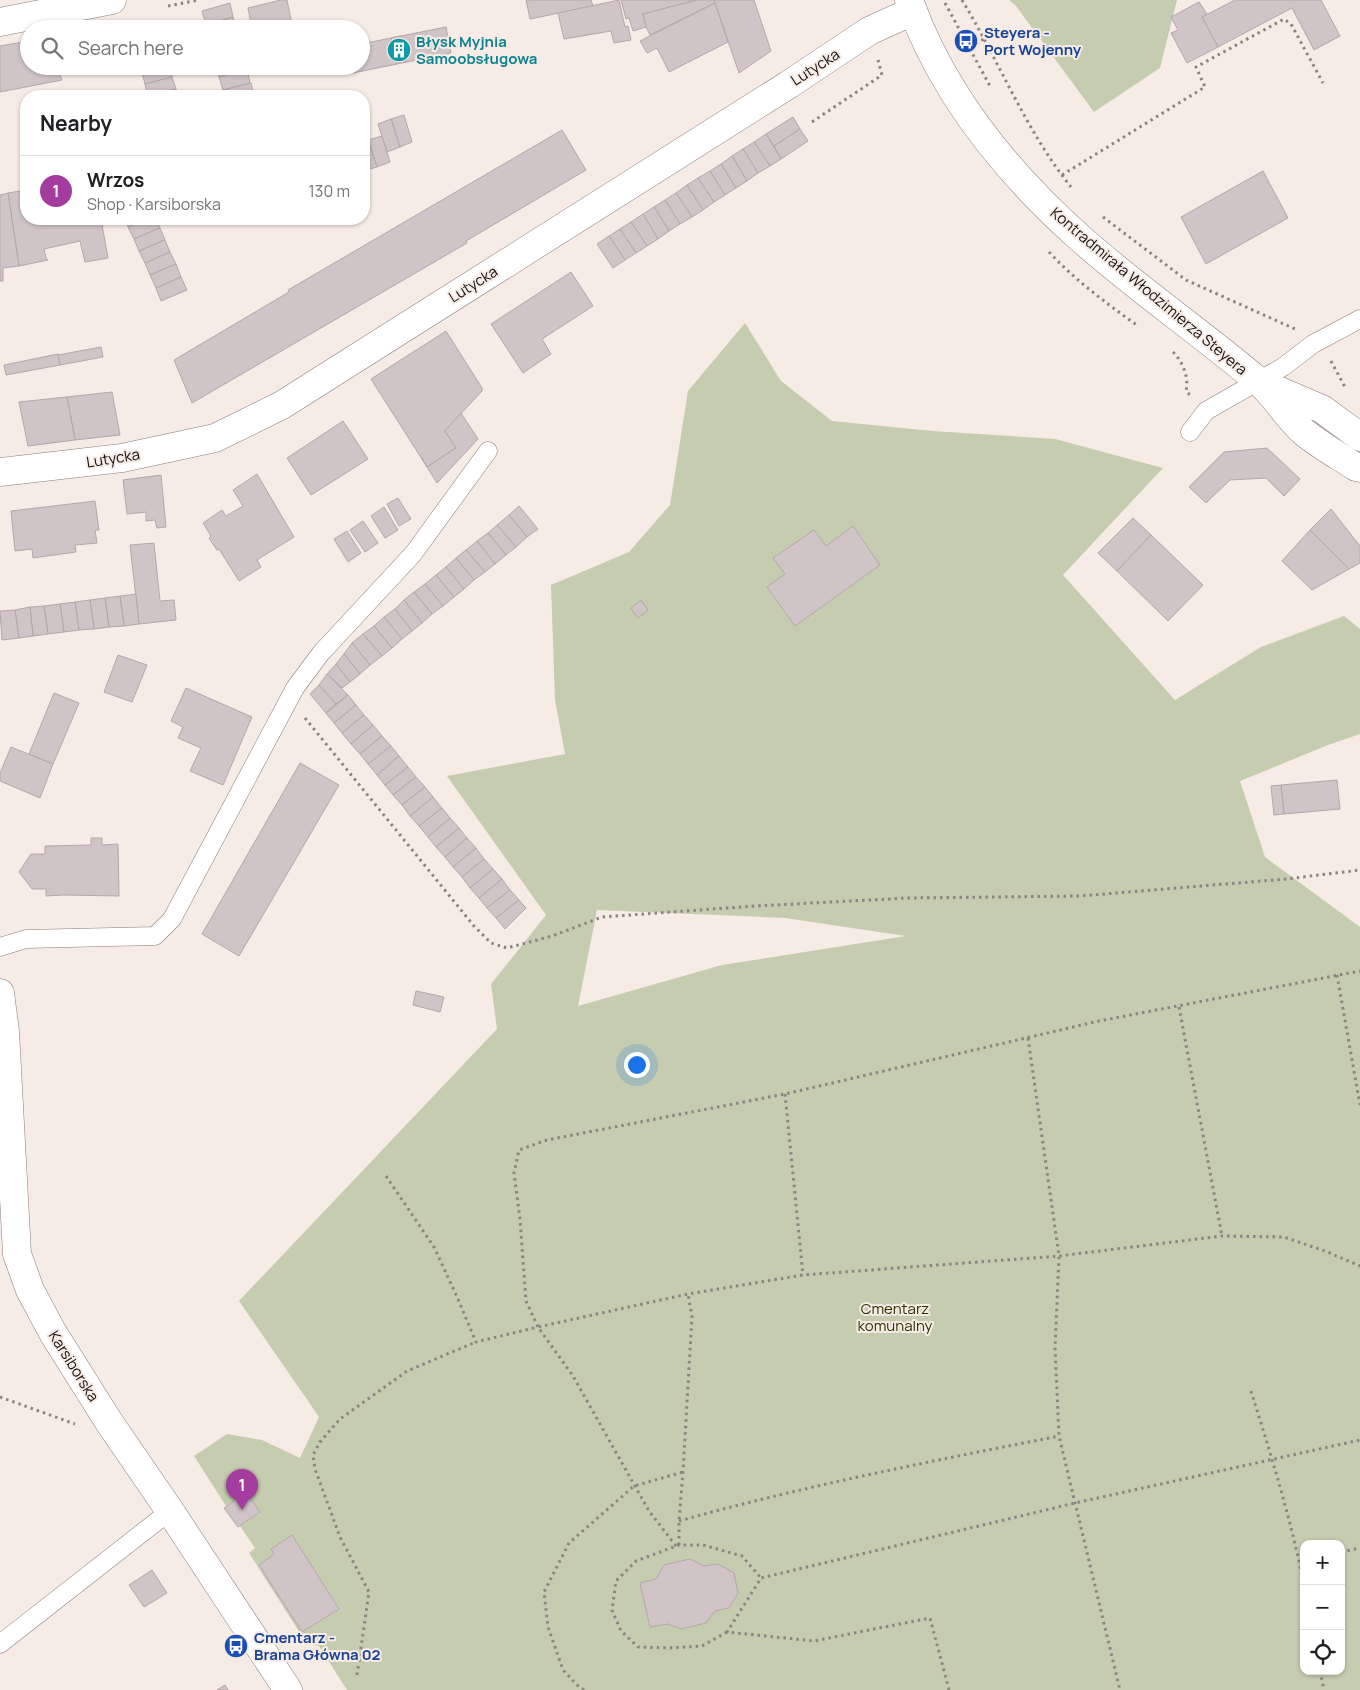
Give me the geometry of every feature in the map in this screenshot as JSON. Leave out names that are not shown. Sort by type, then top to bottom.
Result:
[{"type":"street","points":[[0,22],[112,0]]},
{"type":"street","name":"Kontradmirała Włodzimierza Steyera","points":[[911,5],[930,48],[950,86],[981,132],[1019,178],[1081,238],[1259,381],[1304,433],[1360,468]]},
{"type":"street","name":"Lutycka","points":[[0,472],[122,458],[215,438],[282,405],[772,96],[911,5]]},
{"type":"street","name":"Kontradmirała Włodzimierza Steyera","points":[[1259,381],[1322,410],[1360,437]]},
{"type":"street","name":"Karsiborska","points":[[0,993],[6,1031],[17,1254],[30,1290],[53,1333],[121,1440],[288,1690]]},
{"type":"lane","points":[[1190,432],[1206,411],[1283,366],[1313,344],[1360,319]]},
{"type":"lane","points":[[0,947],[26,939],[155,936],[172,919],[295,688],[321,654],[413,554],[488,451]]},
{"type":"lane","points":[[0,1644],[170,1511]]},
{"type":"path","points":[[168,6],[200,0]]},
{"type":"path","points":[[962,0],[1030,124],[1073,189]]},
{"type":"path","points":[[945,3],[990,86]]},
{"type":"path","points":[[1062,175],[1205,87],[1196,67],[1284,19],[1291,24],[1324,83]]},
{"type":"path","points":[[970,47],[984,39]]},
{"type":"path","points":[[812,122],[882,75],[878,59]]},
{"type":"path","points":[[1098,212],[1186,280],[1200,288],[1301,332]]},
{"type":"path","points":[[1326,355],[1332,362],[1349,394]]},
{"type":"path","points":[[286,706],[302,714],[474,926],[491,942],[507,948],[552,936],[602,917],[754,906],[908,898],[1080,896],[1286,879],[1360,870]]},
{"type":"path","points":[[678,1546],[649,1511],[573,1376],[538,1327],[526,1302],[520,1219],[514,1173],[519,1150],[547,1140],[785,1094],[1099,1022],[1360,971]]},
{"type":"path","points":[[1337,975],[1360,1104]]},
{"type":"path","points":[[1179,1006],[1222,1236]]},
{"type":"path","points":[[1028,1038],[1059,1256],[1055,1348],[1060,1436],[1120,1690]]},
{"type":"path","points":[[785,1094],[803,1276]]},
{"type":"path","points":[[386,1176],[434,1247],[476,1342]]},
{"type":"path","points":[[357,1675],[370,1592],[340,1537],[315,1469],[313,1455],[320,1442],[340,1419],[407,1371],[476,1342],[688,1294],[803,1276],[1059,1256],[1222,1236],[1284,1237],[1325,1251],[1360,1266]]},
{"type":"path","points":[[678,1546],[692,1317],[688,1294]]},
{"type":"path","points":[[1251,1390],[1272,1459],[1300,1566]]},
{"type":"path","points":[[0,1397],[121,1440]]},
{"type":"path","points":[[679,1521],[873,1473],[1060,1436]]},
{"type":"path","points":[[761,1578],[742,1556],[703,1545],[678,1546],[636,1561],[616,1581],[612,1610],[621,1631],[638,1647],[702,1646],[727,1632],[761,1578],[1075,1503],[1360,1440]]},
{"type":"path","points":[[584,1690],[563,1670],[548,1627],[544,1592],[569,1543],[634,1486],[684,1472]]},
{"type":"path","points":[[1345,1551],[1360,1548]]},
{"type":"path","points":[[727,1632],[814,1641],[930,1618],[949,1690]]},
{"type":"path","points":[[1321,1675],[1324,1690]]},
{"type":"green space","points":[[1009,0],[1177,0],[1160,68],[1094,112],[1016,6]]},
{"type":"green space","name":"Cmentarz komunalny","points":[[745,323],[781,381],[832,421],[932,431],[1055,439],[1163,468],[1063,575],[1175,700],[1261,647],[1344,616],[1360,629],[1360,734],[1240,781],[1265,857],[1360,927],[1360,1690],[347,1690],[319,1646],[307,1644],[249,1553],[255,1548],[240,1526],[259,1512],[246,1492],[226,1506],[194,1456],[227,1434],[262,1440],[300,1458],[319,1417],[239,1301],[497,1029],[491,984],[546,915],[447,776],[565,754],[555,700],[551,585],[629,552],[670,505],[688,391]],"holes":[[[597,910],[785,918],[906,936],[722,965],[578,1006]]]},
{"type":"building","points":[[287,0],[291,20],[250,20],[248,8]]},
{"type":"building","points":[[526,0],[591,0],[593,6],[530,19]]},
{"type":"building","points":[[619,0],[625,27],[628,26],[631,40],[614,43],[611,31],[564,39],[558,13]]},
{"type":"building","points":[[621,0],[697,0],[643,14],[646,27],[633,31],[629,18],[626,19]]},
{"type":"building","points":[[697,0],[714,0],[715,3],[650,35],[643,14]]},
{"type":"building","points":[[714,0],[754,0],[771,51],[739,73]]},
{"type":"building","points":[[1235,0],[1321,0],[1340,36],[1314,50],[1292,8],[1218,47],[1202,17]]},
{"type":"building","points":[[1199,2],[1207,14],[1202,17],[1218,47],[1187,63],[1171,33],[1178,30],[1171,17]]},
{"type":"building","points":[[230,3],[233,17],[223,20],[205,20],[202,11]]},
{"type":"building","points":[[715,3],[728,42],[669,72],[657,48],[647,53],[640,41]]},
{"type":"building","points":[[233,17],[234,20],[223,20]]},
{"type":"building","points":[[446,27],[451,53],[370,70],[370,42]]},
{"type":"building","name":"Błysk Myjnia Samoobsługowa","points":[[401,36],[407,61],[396,63],[391,38]]},
{"type":"building","points":[[20,43],[20,75],[60,75],[62,80],[0,92],[0,46]]},
{"type":"building","points":[[143,75],[172,75],[172,77],[145,84]]},
{"type":"building","points":[[226,75],[248,75],[250,83],[223,90],[219,77]]},
{"type":"building","points":[[172,77],[176,89],[146,90],[145,84]]},
{"type":"building","points":[[251,83],[253,90],[223,90]]},
{"type":"building","points":[[404,115],[412,142],[400,147],[391,119]]},
{"type":"building","points":[[793,117],[800,129],[774,146],[766,134]]},
{"type":"building","points":[[391,119],[400,147],[387,152],[378,124]]},
{"type":"building","points":[[800,129],[808,141],[781,159],[774,146]]},
{"type":"building","points":[[562,130],[586,170],[466,241],[467,243],[192,403],[174,360],[289,292],[288,290]]},
{"type":"building","points":[[766,134],[781,159],[770,166],[754,142]]},
{"type":"building","points":[[382,136],[390,162],[377,167],[370,146],[370,139]]},
{"type":"building","points":[[754,142],[770,166],[758,173],[743,149]]},
{"type":"building","points":[[370,146],[377,167],[370,169]]},
{"type":"building","points":[[743,149],[758,173],[747,181],[732,156]]},
{"type":"building","points":[[732,156],[747,181],[736,188],[721,164]]},
{"type":"building","points":[[721,164],[736,188],[725,195],[710,171]]},
{"type":"building","points":[[710,171],[725,195],[714,202],[698,178]]},
{"type":"building","points":[[1263,171],[1288,218],[1206,264],[1181,217]]},
{"type":"building","points":[[698,178],[714,202],[703,210],[687,185]]},
{"type":"building","points":[[687,185],[703,210],[692,217],[676,193]]},
{"type":"building","points":[[20,191],[20,225],[102,225],[108,258],[85,262],[80,241],[44,249],[48,260],[19,266],[8,193]]},
{"type":"building","points":[[8,193],[19,266],[3,268],[3,281],[0,281],[0,195]]},
{"type":"building","points":[[676,193],[692,217],[680,224],[665,200]]},
{"type":"building","points":[[665,200],[680,224],[669,231],[654,207]]},
{"type":"building","points":[[654,207],[669,231],[658,239],[643,214]]},
{"type":"building","points":[[643,214],[658,239],[647,246],[631,222]]},
{"type":"building","points":[[631,222],[647,246],[636,253],[620,229]]},
{"type":"building","points":[[132,225],[159,225],[160,228],[134,239],[128,227]]},
{"type":"building","points":[[160,228],[165,240],[139,251],[134,239]]},
{"type":"building","points":[[620,229],[636,253],[625,260],[609,236]]},
{"type":"building","points":[[609,236],[625,260],[613,268],[597,244]]},
{"type":"building","points":[[165,240],[170,252],[145,263],[139,251]]},
{"type":"building","points":[[170,252],[176,264],[150,275],[145,263]]},
{"type":"building","points":[[176,264],[181,277],[156,288],[150,275]]},
{"type":"building","points":[[571,272],[593,306],[542,339],[551,354],[523,373],[491,324]]},
{"type":"building","points":[[181,277],[187,290],[161,301],[156,288]]},
{"type":"building","points":[[446,331],[482,388],[482,391],[445,431],[456,448],[427,467],[371,379]]},
{"type":"building","points":[[101,347],[103,357],[60,365],[58,355]]},
{"type":"building","points":[[58,354],[60,365],[6,375],[4,365]]},
{"type":"building","points":[[112,392],[120,435],[75,440],[67,397]]},
{"type":"building","points":[[67,397],[75,440],[28,446],[19,402]]},
{"type":"building","points":[[461,413],[478,439],[437,483],[427,467],[456,448],[445,431]]},
{"type":"building","points":[[343,421],[368,459],[311,495],[287,458]]},
{"type":"building","points":[[1267,448],[1300,479],[1284,496],[1266,478],[1230,480],[1206,503],[1189,487],[1224,452]]},
{"type":"building","points":[[257,474],[294,537],[257,560],[261,567],[239,581],[219,549],[217,550],[209,538],[211,536],[203,523],[222,510],[226,516],[243,506],[233,490]]},
{"type":"building","points":[[161,475],[166,527],[157,528],[155,520],[146,521],[146,512],[127,514],[123,480]]},
{"type":"building","points":[[398,498],[411,519],[399,526],[387,504]]},
{"type":"building","points":[[95,501],[99,530],[95,530],[97,543],[75,545],[76,552],[33,558],[32,549],[15,551],[11,511]]},
{"type":"building","points":[[519,506],[538,529],[527,537],[509,515]]},
{"type":"building","points":[[384,507],[398,530],[385,538],[371,516]]},
{"type":"building","points":[[1331,509],[1360,546],[1360,563],[1349,569],[1310,530]]},
{"type":"building","points":[[509,515],[527,537],[516,547],[497,525]]},
{"type":"building","points":[[1133,518],[1151,535],[1117,571],[1098,553]]},
{"type":"building","points":[[363,521],[378,543],[365,552],[350,530]]},
{"type":"building","points":[[497,525],[516,547],[506,555],[488,533]]},
{"type":"building","points":[[853,526],[880,565],[795,626],[767,587],[785,574],[773,558],[814,530],[826,546]]},
{"type":"building","points":[[1310,530],[1349,569],[1312,590],[1282,561]]},
{"type":"building","points":[[347,531],[361,553],[348,562],[334,539]]},
{"type":"building","points":[[488,533],[506,555],[495,564],[477,541]]},
{"type":"building","points":[[1151,535],[1203,585],[1168,621],[1117,571]]},
{"type":"building","points":[[477,541],[495,564],[485,572],[466,550]]},
{"type":"building","points":[[154,543],[160,601],[174,600],[176,620],[139,624],[130,545]]},
{"type":"building","points":[[466,550],[485,572],[474,580],[456,558]]},
{"type":"building","points":[[456,558],[474,580],[464,589],[446,567]]},
{"type":"building","points":[[446,567],[464,589],[454,597],[436,575]]},
{"type":"building","points":[[436,575],[454,597],[443,606],[425,584]]},
{"type":"building","points":[[425,584],[443,606],[432,614],[414,592]]},
{"type":"building","points":[[414,592],[432,614],[422,623],[404,600]]},
{"type":"building","points":[[136,594],[139,624],[124,626],[120,596]]},
{"type":"building","points":[[120,596],[124,626],[109,627],[105,598]]},
{"type":"building","points":[[105,598],[109,627],[94,629],[90,600]]},
{"type":"building","points":[[90,600],[94,629],[79,630],[75,602]]},
{"type":"building","points":[[404,600],[422,623],[412,631],[395,609]]},
{"type":"building","points":[[641,600],[648,610],[638,618],[631,608]]},
{"type":"building","points":[[75,602],[79,630],[64,632],[60,604]]},
{"type":"building","points":[[60,604],[64,632],[48,634],[44,606]]},
{"type":"building","points":[[44,606],[48,634],[33,636],[30,607]]},
{"type":"building","points":[[30,607],[33,636],[19,638],[15,610]]},
{"type":"building","points":[[395,609],[412,631],[402,639],[384,617]]},
{"type":"building","points":[[15,610],[19,638],[2,640],[0,611]]},
{"type":"building","points":[[384,617],[402,639],[392,648],[374,626]]},
{"type":"building","points":[[374,626],[392,648],[382,656],[363,634]]},
{"type":"building","points":[[363,634],[382,656],[370,665],[352,643]]},
{"type":"building","points":[[352,643],[370,665],[360,674],[344,654]]},
{"type":"building","points":[[344,654],[360,674],[350,682],[336,664]]},
{"type":"building","points":[[118,655],[147,665],[132,702],[104,692]]},
{"type":"building","points":[[336,664],[350,682],[342,688],[327,674]]},
{"type":"building","points":[[327,674],[348,695],[336,704],[319,685]]},
{"type":"building","points":[[319,685],[336,704],[326,713],[310,694]]},
{"type":"building","points":[[186,688],[252,717],[223,785],[190,771],[201,748],[178,738],[183,727],[171,721]]},
{"type":"building","points":[[54,693],[79,703],[53,764],[29,754]]},
{"type":"building","points":[[348,695],[356,705],[334,723],[326,713]]},
{"type":"building","points":[[356,705],[364,715],[342,733],[334,723]]},
{"type":"building","points":[[364,715],[373,725],[351,744],[342,733]]},
{"type":"building","points":[[373,725],[382,736],[360,754],[351,744]]},
{"type":"building","points":[[382,736],[391,746],[368,764],[360,754]]},
{"type":"building","points":[[391,746],[399,756],[377,775],[368,764]]},
{"type":"building","points":[[11,747],[53,764],[40,798],[0,781],[0,773]]},
{"type":"building","points":[[399,756],[408,767],[385,785],[377,775]]},
{"type":"building","points":[[300,763],[339,785],[239,956],[202,934]]},
{"type":"building","points":[[408,767],[416,777],[393,795],[385,785]]},
{"type":"building","points":[[416,777],[425,787],[402,805],[393,795]]},
{"type":"building","points":[[1337,780],[1340,809],[1284,814],[1281,785]]},
{"type":"building","points":[[1281,785],[1284,814],[1274,815],[1271,786]]},
{"type":"building","points":[[425,787],[433,797],[410,816],[402,805]]},
{"type":"building","points":[[433,797],[442,808],[419,826],[410,816]]},
{"type":"building","points":[[442,808],[450,818],[428,837],[419,826]]},
{"type":"building","points":[[450,818],[459,828],[436,847],[428,837]]},
{"type":"building","points":[[459,828],[467,838],[445,857],[436,847]]},
{"type":"building","points":[[91,838],[102,838],[102,845],[118,844],[119,896],[46,896],[46,889],[32,889],[19,872],[31,854],[45,854],[45,846],[91,845]]},
{"type":"building","points":[[467,838],[476,848],[453,867],[445,857]]},
{"type":"building","points":[[476,848],[484,859],[462,877],[453,867]]},
{"type":"building","points":[[484,859],[493,869],[470,888],[462,877]]},
{"type":"building","points":[[493,869],[502,879],[479,898],[470,888]]},
{"type":"building","points":[[502,879],[510,890],[487,908],[479,898]]},
{"type":"building","points":[[510,890],[519,900],[496,918],[487,908]]},
{"type":"building","points":[[519,900],[526,908],[505,929],[496,918]]},
{"type":"building","points":[[416,991],[444,997],[440,1012],[413,1005]]},
{"type":"building","points":[[246,1492],[260,1512],[238,1527],[224,1508]]},
{"type":"building","points":[[292,1535],[339,1609],[302,1632],[259,1565],[274,1554],[271,1549]]},
{"type":"building","points":[[690,1559],[704,1566],[718,1564],[734,1573],[738,1593],[729,1608],[715,1611],[706,1623],[681,1629],[668,1624],[650,1627],[640,1583],[656,1579],[664,1565]]},
{"type":"building","points":[[152,1570],[167,1593],[144,1607],[129,1585]]},
{"type":"building","points":[[225,1685],[228,1690],[217,1690]]},
{"type":"place","name":"Steyera - Port Wojenny","points":[[966,41]]},
{"type":"place","name":"Błysk Myjnia Samoobsługowa","points":[[399,50]]},
{"type":"place","name":"Wrzos","points":[[242,1510]]},
{"type":"place","name":"Cmentarz - Brama Główna 02","points":[[236,1646]]}]
